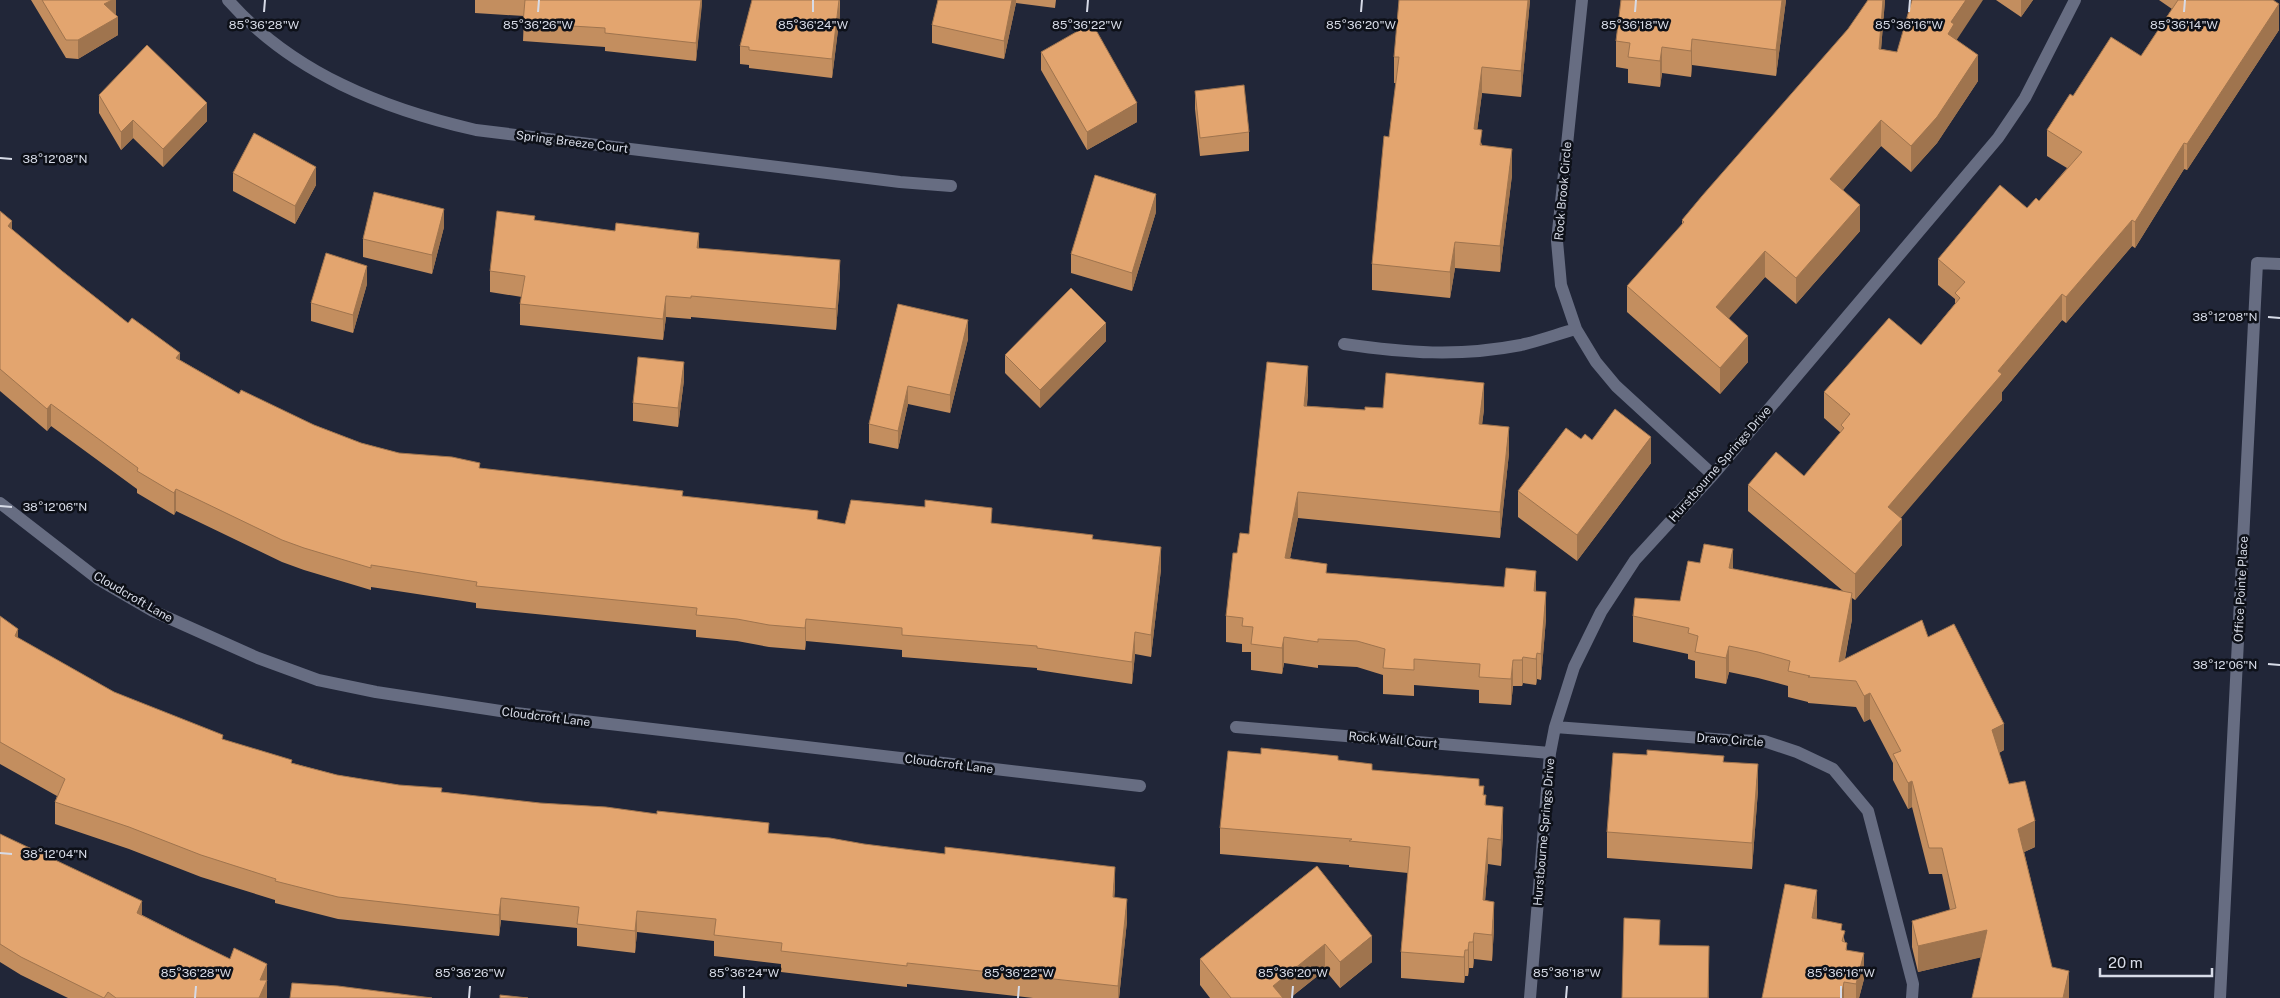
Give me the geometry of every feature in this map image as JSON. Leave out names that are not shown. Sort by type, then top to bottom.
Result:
[{"type":"street","name":"Spring Breeze Court","points":[[228,0],[265,35],[301,62],[377,101],[425,119],[476,130],[900,182],[951,186]]},
{"type":"street","name":"Rock Brook Circle","points":[[1582,0],[1557,241],[1561,285],[1576,328],[1596,362],[1616,386],[1713,475]]},
{"type":"street","name":"Hurstbourne Springs Drive","points":[[1530,998],[1550,753],[1555,727],[1574,668],[1601,612],[1635,560],[1713,475],[1998,138],[2025,98],[2075,0]]},
{"type":"street","name":"Office Pointe Place","points":[[2220,998],[2257,263],[2280,264]]},
{"type":"street","points":[[1344,344],[1402,353],[1460,353],[1522,345],[1576,328]]},
{"type":"street","name":"Cloudcroft Lane","points":[[0,503],[98,579],[153,611],[258,658],[318,680],[376,692],[507,712],[1140,786]]},
{"type":"street","name":"Rock Wall Court","points":[[1236,727],[1550,753]]},
{"type":"street","name":"Dravo Circle","points":[[1555,727],[1764,741],[1797,752],[1832,769],[1868,811],[1913,984],[1912,998]]},
{"type":"building","points":[[42,0],[112,0],[104,4],[118,17],[78,40],[66,40]]},
{"type":"building","points":[[525,0],[701,0],[696,43],[605,33],[605,28],[523,23]]},
{"type":"building","points":[[752,0],[839,0],[832,59],[749,50],[749,47],[740,46]]},
{"type":"building","points":[[938,0],[1012,0],[1004,41],[932,25]]},
{"type":"building","points":[[1399,0],[1528,0],[1521,71],[1482,67],[1474,129],[1482,130],[1480,145],[1512,149],[1500,246],[1455,242],[1450,272],[1372,264],[1384,136],[1389,137],[1399,57],[1394,57]]},
{"type":"building","points":[[1621,0],[1782,0],[1776,50],[1692,39],[1691,51],[1662,47],[1660,61],[1628,57],[1630,43],[1616,41]]},
{"type":"building","points":[[1868,0],[1883,0],[1879,49],[1897,52],[1912,0],[1966,0],[1951,22],[1954,24],[1948,34],[1978,55],[1937,117],[1911,146],[1881,120],[1830,179],[1860,205],[1796,278],[1765,251],[1716,307],[1748,336],[1720,368],[1627,286],[1684,222],[1682,220],[1702,196],[1848,29]]},
{"type":"building","points":[[2178,0],[2273,0],[2279,4],[2187,144],[2184,143],[2135,222],[2132,220],[2066,297],[2062,294],[1998,371],[2002,374],[1888,507],[1902,519],[1855,574],[1748,485],[1776,452],[1804,476],[1844,428],[1841,425],[1850,414],[1824,392],[1889,318],[1921,345],[1960,298],[1955,293],[1965,282],[1938,259],[2000,185],[2027,208],[2036,198],[2039,201],[2082,152],[2047,130],[2070,94],[2073,96],[2111,37],[2141,56]]},
{"type":"building","points":[[1092,23],[1137,103],[1087,132],[1041,52]]},
{"type":"building","points":[[147,45],[207,103],[163,149],[133,120],[121,132],[99,95]]},
{"type":"building","points":[[1244,85],[1249,132],[1200,138],[1195,91]]},
{"type":"building","points":[[254,133],[316,167],[295,206],[233,173]]},
{"type":"building","points":[[1095,175],[1156,194],[1132,273],[1071,254]]},
{"type":"building","points":[[374,192],[444,209],[432,255],[363,239]]},
{"type":"building","points":[[0,211],[12,221],[8,226],[62,271],[128,323],[132,318],[180,353],[176,358],[239,394],[241,390],[314,425],[361,443],[399,453],[452,457],[480,463],[479,468],[683,491],[682,496],[818,511],[817,519],[845,524],[851,500],[925,507],[925,500],[992,508],[991,523],[1093,535],[1092,539],[1161,547],[1151,635],[1135,632],[1132,662],[1037,648],[1037,646],[902,635],[902,628],[806,619],[805,628],[769,625],[737,619],[696,615],[697,608],[476,586],[477,582],[371,565],[371,568],[282,540],[176,489],[174,493],[137,471],[138,468],[51,404],[47,409],[0,369]]},
{"type":"building","points":[[497,211],[535,216],[534,220],[615,231],[616,223],[699,233],[697,248],[840,260],[836,309],[691,296],[691,298],[666,296],[663,319],[520,304],[525,276],[490,271]]},
{"type":"building","points":[[326,253],[367,266],[353,315],[311,303]]},
{"type":"building","points":[[1071,288],[1106,323],[1040,390],[1005,355]]},
{"type":"building","points":[[898,304],[968,320],[950,395],[908,386],[898,431],[869,424]]},
{"type":"building","points":[[638,357],[684,362],[678,408],[633,403]]},
{"type":"building","points":[[1267,362],[1308,366],[1304,406],[1365,410],[1365,407],[1383,408],[1386,373],[1484,383],[1479,424],[1509,427],[1500,512],[1298,492],[1285,558],[1327,564],[1326,573],[1504,587],[1506,568],[1536,571],[1534,591],[1546,592],[1541,654],[1537,653],[1536,659],[1523,657],[1522,660],[1513,660],[1511,679],[1479,677],[1480,664],[1414,659],[1414,670],[1383,668],[1385,649],[1357,641],[1318,639],[1318,642],[1284,637],[1282,648],[1251,644],[1253,627],[1242,626],[1243,618],[1226,616],[1233,553],[1237,553],[1240,533],[1249,534]]},
{"type":"building","points":[[1615,409],[1651,437],[1577,535],[1518,491],[1566,428],[1581,439],[1585,434],[1592,440]]},
{"type":"building","points":[[1704,544],[1733,549],[1729,568],[1852,593],[1839,662],[1922,620],[1928,637],[1954,624],[2004,724],[1992,730],[2009,784],[2025,781],[2035,821],[2018,829],[2052,967],[2069,971],[2063,998],[1972,998],[1987,930],[1918,946],[1912,921],[1956,908],[1942,848],[1929,848],[1912,781],[1908,783],[1893,754],[1901,751],[1870,693],[1864,696],[1856,681],[1808,677],[1810,676],[1788,671],[1790,661],[1758,652],[1729,646],[1726,658],[1695,652],[1698,636],[1688,633],[1689,628],[1633,616],[1635,598],[1680,601],[1688,561],[1700,563]]},
{"type":"building","points":[[0,616],[18,629],[15,636],[114,692],[223,735],[222,739],[292,760],[291,763],[337,775],[399,785],[442,788],[441,792],[540,803],[606,807],[657,814],[657,811],[769,823],[768,833],[830,838],[945,854],[945,847],[1115,867],[1113,897],[1127,899],[1118,986],[907,963],[907,966],[781,951],[782,943],[714,935],[716,919],[637,911],[635,931],[577,924],[579,907],[501,898],[499,915],[338,897],[275,881],[276,879],[201,855],[129,827],[55,802],[65,779],[0,742]]},
{"type":"building","points":[[1261,748],[1338,756],[1338,760],[1372,764],[1372,770],[1479,779],[1479,786],[1484,786],[1483,795],[1486,795],[1485,805],[1503,807],[1501,840],[1488,838],[1483,900],[1494,902],[1492,935],[1474,933],[1473,942],[1469,942],[1468,950],[1465,950],[1464,957],[1401,952],[1410,847],[1349,841],[1352,839],[1220,828],[1228,751],[1261,754]]},
{"type":"building","points":[[1647,750],[1724,756],[1723,762],[1758,764],[1752,843],[1607,832],[1613,753],[1647,755]]},
{"type":"building","points":[[0,834],[142,901],[137,913],[230,959],[234,948],[267,964],[260,980],[267,980],[259,998],[116,998],[108,992],[104,998],[21,957],[0,944]]},
{"type":"building","points":[[1317,866],[1372,936],[1340,962],[1325,944],[1273,986],[1283,998],[1231,998],[1200,959]]},
{"type":"building","points":[[1785,884],[1817,890],[1812,918],[1842,924],[1841,930],[1845,931],[1842,941],[1847,943],[1846,950],[1864,953],[1856,984],[1844,982],[1841,998],[1762,998]]},
{"type":"building","points":[[1624,918],[1660,920],[1659,945],[1709,946],[1708,998],[1622,998]]},
{"type":"building","points":[[292,983],[338,986],[432,998],[290,998]]},
{"type":"building","points":[[500,995],[528,998],[500,998]]}]
